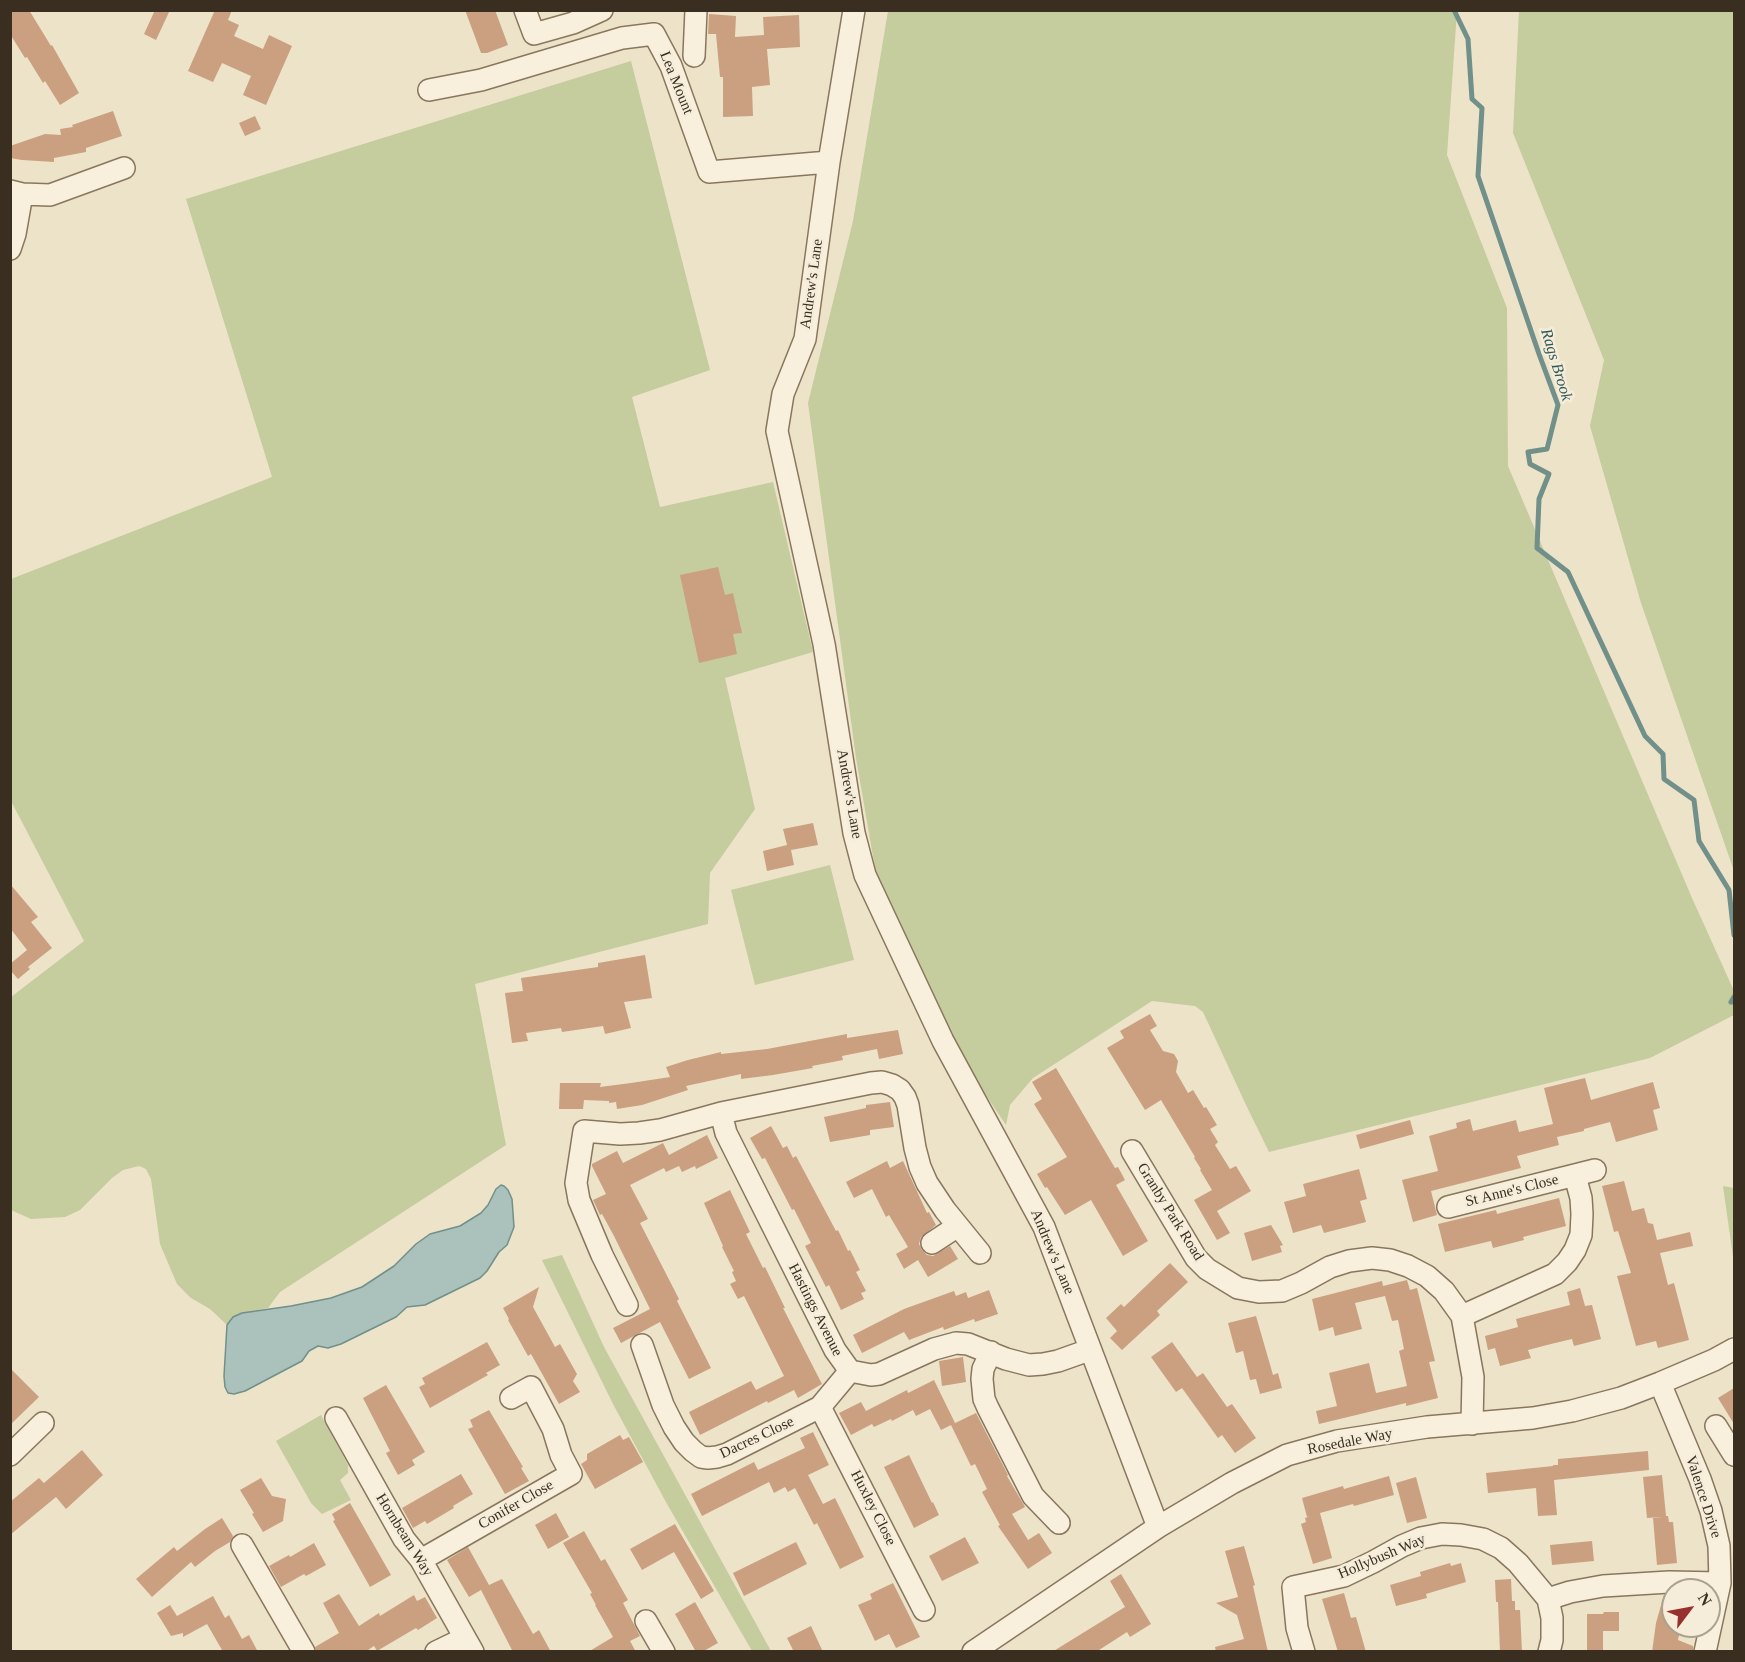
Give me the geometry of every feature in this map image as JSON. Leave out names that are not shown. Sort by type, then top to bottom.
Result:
[{"type":"street","points":[[525,10],[534,34],[573,23],[602,10]]},
{"type":"street","points":[[694,56],[696,10]]},
{"type":"street","name":"Andrew's Lane","points":[[854,10],[829,162],[805,339],[783,394],[777,431],[824,644],[854,832],[865,875],[943,1041],[1044,1227],[1158,1527]]},
{"type":"street","name":"Lea Mount","points":[[429,90],[481,80],[622,38],[654,34],[671,66],[709,172],[829,162]]},
{"type":"street","points":[[10,249],[15,234],[16,192],[50,195],[124,168]]},
{"type":"street","points":[[627,1305],[602,1255],[579,1200],[576,1183],[584,1131],[620,1134],[660,1130],[721,1113],[871,1083],[882,1082],[892,1085],[905,1096],[915,1148],[927,1183],[980,1253]]},
{"type":"street","name":"Hastings Avenue","points":[[721,1113],[726,1133],[736,1154],[835,1350],[850,1371],[870,1375],[879,1374],[934,1349],[956,1343],[968,1344],[1029,1365],[1058,1361],[1089,1350]]},
{"type":"street","name":"Granby Park Road","points":[[1132,1151],[1196,1258],[1207,1269],[1238,1288],[1259,1292],[1281,1291],[1330,1267],[1349,1261],[1372,1258],[1390,1260],[1408,1266],[1426,1276],[1444,1291],[1462,1316],[1473,1377],[1472,1424]]},
{"type":"street","name":"St Anne's Close","points":[[1448,1207],[1585,1173],[1581,1198],[1581,1235],[1567,1262],[1555,1274],[1462,1316]]},
{"type":"street","points":[[932,1243],[958,1226]]},
{"type":"street","name":"Dacres Close","points":[[642,1345],[663,1405],[674,1427],[684,1442],[701,1457],[717,1457],[727,1454],[820,1407],[850,1371]]},
{"type":"street","name":"Rosedale Way","points":[[973,1652],[1158,1527],[1232,1483],[1287,1455],[1337,1441],[1427,1428],[1533,1418],[1572,1411],[1621,1398],[1714,1360],[1734,1349]]},
{"type":"street","points":[[991,1352],[983,1370],[984,1398],[1033,1496],[1059,1523]]},
{"type":"street","name":"Valence Drive","points":[[1660,1383],[1711,1511],[1719,1545],[1720,1578]]},
{"type":"street","name":"Conifer Close","points":[[421,1560],[570,1474],[553,1429],[531,1388],[511,1398]]},
{"type":"street","name":"Huxley Close","points":[[820,1407],[924,1610]]},
{"type":"street","name":"Hornbeam Way","points":[[336,1418],[404,1539],[421,1560],[469,1645]]},
{"type":"street","points":[[10,1455],[43,1424]]},
{"type":"street","points":[[1716,1426],[1734,1455]]},
{"type":"street","name":"Hollybush Way","points":[[1304,1652],[1297,1628],[1293,1587],[1344,1576],[1421,1538],[1442,1534],[1483,1539],[1501,1548],[1518,1563],[1548,1599]]},
{"type":"street","points":[[242,1545],[304,1652]]},
{"type":"street","points":[[1549,1652],[1552,1640],[1552,1618],[1548,1599],[1603,1586],[1661,1582]]},
{"type":"street","points":[[646,1620],[664,1652]]},
{"type":"street","points":[[436,1652],[469,1645]]},
{"type":"green space","points":[[888,11],[1457,11],[1447,155],[1507,308],[1508,466],[1692,898],[1734,991],[1734,1015],[1650,1058],[1269,1152],[1203,1012],[1195,1006],[1152,1001],[1033,1078],[1010,1105],[1006,1125],[967,1067],[891,912],[876,874],[856,758],[808,403],[853,221]]},
{"type":"green space","points":[[1519,11],[1734,11],[1734,871],[1641,603],[1590,426],[1604,360],[1513,133]]},
{"type":"green space","points":[[631,61],[710,370],[632,397],[660,507],[773,482],[813,652],[725,678],[755,809],[710,873],[708,924],[475,984],[506,1145],[280,1292],[268,1308],[242,1313],[233,1317],[227,1325],[210,1309],[191,1298],[177,1284],[160,1244],[151,1179],[146,1169],[139,1166],[123,1170],[80,1210],[65,1217],[31,1219],[11,1210],[11,997],[84,941],[11,801],[11,579],[272,477],[186,199]]},
{"type":"green space","points":[[830,865],[854,960],[755,985],[731,890]]},
{"type":"green space","points":[[1723,1186],[1734,1188],[1734,1264]]},
{"type":"green space","points":[[562,1255],[604,1347],[771,1651],[752,1651],[667,1504],[613,1404],[542,1260]]},
{"type":"green space","points":[[321,1415],[348,1465],[348,1473],[340,1480],[351,1500],[322,1514],[311,1503],[276,1441]]},
{"type":"water","points":[[501,1185],[508,1190],[512,1199],[514,1227],[507,1245],[480,1278],[425,1305],[407,1307],[396,1317],[341,1344],[328,1348],[318,1346],[309,1351],[302,1361],[245,1391],[228,1393],[224,1376],[227,1325],[233,1317],[242,1313],[331,1298],[362,1287],[394,1266],[416,1244],[430,1234],[460,1226],[481,1213]]},
{"type":"building","points":[[10,10],[29,10],[79,93],[60,105],[10,34]]},
{"type":"building","points":[[155,10],[170,10],[156,40],[144,34]]},
{"type":"building","points":[[215,10],[232,10],[228,20],[239,25],[234,36],[263,49],[269,35],[292,46],[266,105],[243,95],[251,76],[222,63],[213,82],[188,71]]},
{"type":"building","points":[[465,10],[495,10],[508,45],[481,53]]},
{"type":"building","points":[[709,14],[736,16],[735,37],[764,35],[763,17],[799,15],[800,47],[767,49],[770,85],[752,87],[753,116],[723,117],[723,77],[720,77],[716,34],[708,34]]},
{"type":"building","points":[[113,111],[122,136],[86,148],[86,152],[54,158],[54,162],[10,158],[10,146],[45,134],[61,135],[60,129],[73,127],[72,125]]},
{"type":"building","points":[[255,116],[261,129],[245,136],[239,123]]},
{"type":"building","points":[[718,567],[725,595],[733,593],[742,633],[733,634],[737,654],[699,663],[680,575]]},
{"type":"building","points":[[813,823],[818,845],[791,850],[794,865],[767,871],[763,851],[787,845],[783,829]]},
{"type":"building","points":[[10,884],[38,917],[31,922],[52,948],[28,967],[30,969],[18,979],[10,970],[10,964],[27,950],[10,928]]},
{"type":"building","points":[[645,955],[652,998],[624,1002],[631,1028],[605,1034],[603,1026],[562,1032],[561,1028],[526,1033],[528,1041],[512,1043],[505,993],[523,991],[521,978],[598,967],[598,963]]},
{"type":"building","points":[[1150,1014],[1157,1026],[1150,1030],[1163,1051],[1174,1054],[1178,1061],[1176,1072],[1188,1093],[1193,1090],[1217,1125],[1210,1129],[1218,1142],[1215,1145],[1230,1169],[1236,1166],[1251,1191],[1217,1211],[1230,1233],[1217,1240],[1194,1200],[1212,1190],[1195,1157],[1161,1100],[1145,1110],[1107,1048],[1124,1038],[1120,1031]]},
{"type":"building","points":[[898,1030],[903,1054],[879,1059],[877,1049],[842,1056],[843,1060],[812,1066],[813,1068],[741,1079],[741,1074],[686,1086],[688,1090],[642,1105],[617,1109],[616,1102],[584,1100],[583,1109],[559,1109],[560,1083],[601,1083],[600,1087],[670,1077],[666,1067],[721,1052],[721,1054],[767,1049],[847,1034],[847,1038]]},
{"type":"building","points":[[1056,1068],[1115,1168],[1118,1167],[1125,1180],[1116,1185],[1148,1241],[1123,1256],[1091,1200],[1065,1215],[1037,1174],[1067,1157],[1034,1104],[1042,1099],[1032,1082]]},
{"type":"building","points":[[1585,1078],[1591,1100],[1653,1082],[1660,1108],[1653,1110],[1658,1130],[1616,1142],[1610,1122],[1557,1137],[1559,1145],[1517,1156],[1521,1168],[1431,1191],[1437,1215],[1413,1222],[1402,1180],[1438,1171],[1429,1136],[1457,1128],[1456,1123],[1470,1119],[1473,1131],[1516,1120],[1519,1132],[1553,1124],[1544,1088]]},
{"type":"building","points":[[890,1102],[894,1127],[870,1130],[870,1135],[830,1142],[824,1117],[866,1108],[866,1105]]},
{"type":"building","points":[[1410,1120],[1414,1134],[1360,1149],[1356,1135]]},
{"type":"building","points":[[771,1126],[783,1148],[787,1146],[793,1158],[796,1156],[836,1231],[838,1230],[860,1270],[856,1272],[866,1291],[861,1293],[864,1299],[841,1310],[805,1246],[811,1243],[794,1209],[792,1210],[765,1158],[762,1159],[750,1138]]},
{"type":"building","points":[[707,1135],[718,1158],[696,1169],[695,1166],[682,1172],[679,1166],[666,1172],[664,1168],[630,1185],[648,1219],[640,1223],[711,1368],[689,1379],[660,1322],[621,1343],[613,1328],[650,1309],[614,1236],[593,1200],[606,1194],[592,1164],[617,1151],[623,1163],[663,1143],[669,1155]]},
{"type":"building","points":[[887,1161],[890,1168],[903,1161],[927,1213],[929,1212],[936,1225],[921,1237],[919,1244],[922,1250],[927,1255],[933,1256],[950,1246],[958,1259],[928,1277],[918,1260],[904,1269],[896,1254],[908,1247],[889,1215],[886,1217],[872,1189],[854,1198],[846,1182]]},
{"type":"building","points":[[1359,1169],[1367,1199],[1360,1201],[1366,1222],[1324,1233],[1321,1225],[1293,1233],[1284,1202],[1306,1196],[1303,1184]]},
{"type":"building","points":[[1624,1181],[1632,1211],[1644,1208],[1648,1223],[1653,1224],[1657,1240],[1690,1232],[1693,1246],[1660,1253],[1668,1285],[1674,1283],[1689,1340],[1658,1348],[1656,1341],[1636,1346],[1617,1276],[1631,1273],[1618,1231],[1614,1232],[1602,1186]]},
{"type":"building","points":[[730,1190],[750,1232],[746,1234],[763,1268],[765,1267],[822,1384],[798,1398],[794,1390],[768,1403],[767,1401],[700,1435],[689,1412],[751,1381],[756,1390],[784,1376],[744,1296],[738,1299],[730,1284],[736,1281],[732,1272],[734,1271],[704,1203]]},
{"type":"building","points":[[1559,1198],[1566,1226],[1523,1237],[1524,1240],[1493,1248],[1491,1241],[1445,1252],[1438,1224],[1496,1210],[1497,1214]]},
{"type":"building","points":[[1271,1225],[1283,1245],[1280,1246],[1282,1252],[1252,1261],[1244,1233]]},
{"type":"building","points":[[1170,1263],[1188,1282],[1157,1311],[1160,1315],[1122,1350],[1110,1338],[1117,1331],[1106,1318],[1121,1304],[1124,1307]]},
{"type":"building","points":[[1407,1280],[1410,1290],[1417,1288],[1435,1361],[1429,1362],[1438,1398],[1406,1406],[1406,1403],[1319,1424],[1316,1411],[1337,1406],[1329,1373],[1369,1363],[1376,1393],[1407,1386],[1399,1351],[1404,1349],[1398,1320],[1392,1321],[1385,1296],[1355,1303],[1362,1329],[1335,1336],[1333,1327],[1319,1331],[1312,1299],[1382,1281],[1383,1286]]},
{"type":"building","points":[[539,1287],[533,1307],[555,1347],[560,1344],[577,1374],[573,1381],[580,1392],[559,1404],[531,1354],[528,1356],[503,1308]]},
{"type":"building","points":[[1580,1288],[1585,1306],[1592,1305],[1601,1339],[1574,1346],[1572,1339],[1528,1350],[1531,1358],[1500,1366],[1495,1348],[1488,1350],[1485,1336],[1518,1327],[1516,1319],[1570,1305],[1567,1292]]},
{"type":"building","points":[[989,1290],[998,1314],[975,1322],[974,1319],[944,1330],[943,1327],[909,1340],[904,1332],[862,1353],[853,1335],[904,1309],[954,1291],[956,1296],[966,1292],[968,1298]]},
{"type":"building","points":[[1256,1316],[1273,1375],[1278,1373],[1282,1388],[1260,1394],[1256,1379],[1250,1380],[1243,1351],[1236,1353],[1228,1323]]},
{"type":"building","points":[[487,1342],[500,1365],[486,1373],[488,1375],[430,1408],[419,1387],[425,1384],[422,1378]]},
{"type":"building","points":[[1172,1342],[1197,1377],[1203,1373],[1227,1407],[1232,1404],[1256,1438],[1235,1453],[1222,1435],[1218,1438],[1182,1388],[1176,1392],[1151,1357]]},
{"type":"building","points":[[963,1357],[966,1382],[942,1386],[939,1361]]},
{"type":"building","points":[[10,1368],[39,1397],[10,1425]]},
{"type":"building","points":[[934,1380],[955,1423],[941,1430],[930,1409],[916,1416],[913,1410],[892,1421],[891,1419],[874,1427],[872,1424],[851,1435],[839,1413],[861,1402],[866,1411],[907,1390],[908,1393]]},
{"type":"building","points":[[386,1385],[425,1452],[412,1460],[415,1465],[398,1475],[386,1453],[390,1451],[363,1398]]},
{"type":"building","points":[[1734,1388],[1734,1424],[1718,1398]]},
{"type":"building","points":[[489,1410],[529,1481],[505,1494],[468,1429],[473,1427],[470,1420]]},
{"type":"building","points":[[976,1413],[1025,1507],[1012,1514],[1028,1540],[1039,1533],[1052,1553],[1028,1569],[998,1526],[1000,1525],[982,1492],[987,1489],[975,1464],[971,1466],[951,1425]]},
{"type":"building","points":[[813,1432],[829,1465],[808,1475],[823,1504],[835,1498],[864,1557],[840,1569],[817,1523],[814,1525],[795,1488],[788,1492],[785,1487],[774,1493],[769,1482],[702,1516],[691,1494],[754,1462],[758,1470],[805,1448],[800,1438]]},
{"type":"building","points":[[620,1435],[623,1440],[629,1437],[643,1462],[595,1489],[581,1464],[587,1460],[587,1454]]},
{"type":"building","points":[[82,1450],[103,1475],[66,1509],[56,1497],[10,1535],[10,1502],[39,1478],[44,1483]]},
{"type":"building","points":[[1648,1451],[1649,1470],[1554,1480],[1557,1515],[1538,1516],[1536,1488],[1488,1493],[1486,1473],[1558,1465],[1558,1459]]},
{"type":"building","points":[[909,1455],[939,1515],[914,1528],[884,1467]]},
{"type":"building","points":[[461,1474],[473,1494],[427,1524],[425,1521],[413,1528],[402,1508]]},
{"type":"building","points":[[1662,1475],[1666,1516],[1669,1522],[1673,1522],[1677,1563],[1657,1565],[1653,1518],[1662,1517],[1647,1518],[1643,1477]]},
{"type":"building","points":[[1389,1476],[1394,1495],[1320,1513],[1332,1558],[1313,1564],[1301,1524],[1306,1522],[1305,1518],[1311,1516],[1307,1517],[1302,1498]]},
{"type":"building","points":[[1416,1477],[1427,1518],[1407,1523],[1396,1483]]},
{"type":"building","points":[[261,1478],[272,1496],[286,1499],[283,1521],[263,1532],[240,1490]]},
{"type":"building","points":[[350,1503],[391,1575],[370,1587],[333,1521],[335,1520],[332,1514]]},
{"type":"building","points":[[556,1513],[569,1537],[548,1549],[535,1525]]},
{"type":"building","points":[[222,1518],[233,1536],[230,1542],[195,1567],[191,1562],[152,1597],[136,1579],[174,1547],[177,1551]]},
{"type":"building","points":[[675,1524],[714,1591],[701,1599],[674,1552],[642,1570],[630,1549]]},
{"type":"building","points":[[584,1531],[601,1561],[605,1559],[628,1600],[623,1603],[640,1636],[630,1641],[636,1652],[588,1652],[613,1637],[595,1605],[590,1594],[592,1593],[563,1543]]},
{"type":"building","points":[[965,1537],[979,1563],[942,1581],[929,1556]]},
{"type":"building","points":[[1592,1541],[1594,1561],[1552,1565],[1550,1545]]},
{"type":"building","points":[[796,1542],[807,1564],[744,1596],[733,1573]]},
{"type":"building","points":[[314,1543],[326,1565],[281,1587],[269,1566]]},
{"type":"building","points":[[1244,1546],[1255,1585],[1253,1586],[1268,1652],[1216,1652],[1215,1647],[1244,1639],[1237,1615],[1216,1603],[1238,1597],[1225,1551]]},
{"type":"building","points":[[468,1547],[489,1585],[502,1579],[533,1634],[539,1630],[551,1652],[513,1652],[481,1590],[469,1597],[447,1560]]},
{"type":"building","points":[[1450,1563],[1451,1566],[1461,1563],[1466,1582],[1426,1594],[1427,1598],[1396,1606],[1390,1585],[1421,1576],[1420,1572]]},
{"type":"building","points":[[1121,1574],[1151,1624],[1130,1637],[1127,1632],[1096,1652],[1052,1652],[1125,1607],[1110,1581]]},
{"type":"building","points":[[1511,1579],[1512,1601],[1515,1601],[1515,1610],[1520,1610],[1522,1652],[1500,1652],[1495,1580]]},
{"type":"building","points":[[893,1583],[920,1637],[896,1648],[889,1634],[875,1641],[858,1605],[872,1599],[870,1594]]},
{"type":"building","points":[[1344,1593],[1351,1618],[1356,1617],[1366,1652],[1338,1652],[1322,1599]]},
{"type":"building","points":[[339,1594],[359,1626],[414,1595],[417,1601],[425,1597],[437,1618],[377,1651],[374,1646],[365,1652],[317,1652],[315,1647],[339,1633],[323,1603]]},
{"type":"building","points":[[213,1596],[225,1618],[229,1615],[242,1639],[249,1635],[258,1652],[220,1652],[222,1650],[207,1624],[183,1637],[183,1633],[171,1636],[157,1613],[170,1605],[177,1616]]},
{"type":"building","points":[[695,1602],[718,1643],[702,1652],[696,1652],[675,1614]]},
{"type":"building","points":[[1661,1606],[1661,1638],[1678,1638],[1678,1640],[1693,1646],[1693,1652],[1652,1652]]},
{"type":"building","points":[[1604,1612],[1619,1612],[1619,1631],[1603,1631],[1603,1652],[1587,1652],[1587,1614],[1603,1614]]},
{"type":"building","points":[[811,1626],[823,1652],[794,1652],[787,1638]]},
{"type":"waterway","name":"Rags Brook","points":[[1454,10],[1468,39],[1472,99],[1482,108],[1478,176],[1558,405],[1547,449],[1528,452],[1530,464],[1549,474],[1539,499],[1537,548],[1568,572],[1645,736],[1663,754],[1664,779],[1694,800],[1699,841],[1729,890],[1734,935]]},
{"type":"waterway","name":"Rags Brook","points":[[1734,997],[1731,1002],[1734,1002]]}]
